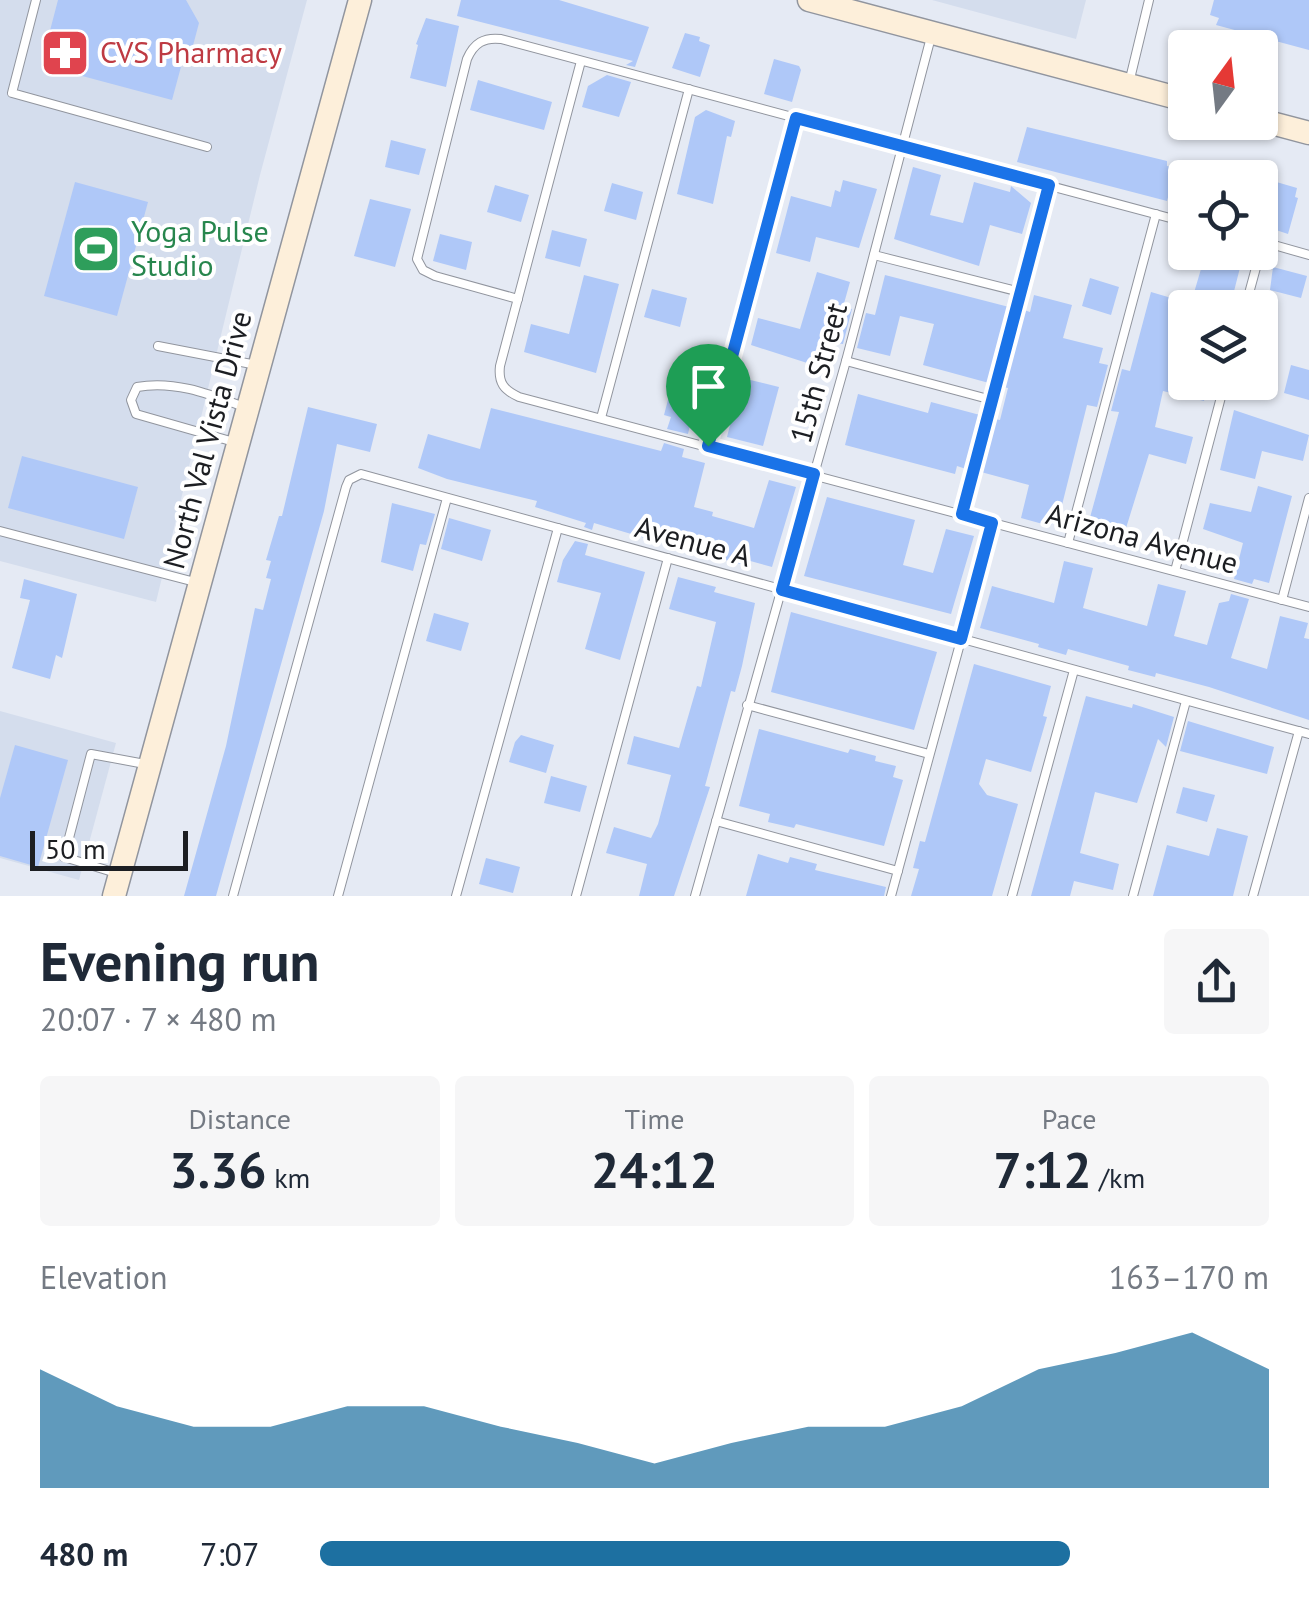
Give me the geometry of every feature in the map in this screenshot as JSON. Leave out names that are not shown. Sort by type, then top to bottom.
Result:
[{"type":"main road","name":"North Val Vista Drive","points":[[117,885],[360,0]]},
{"type":"main road","points":[[809,0],[1168,96]]},
{"type":"main road","points":[[1278,125],[1309,134]]},
{"type":"lane","points":[[12,93],[36,0]]},
{"type":"lane","points":[[1128,85],[1150,0]]},
{"type":"lane","name":"15th Street","points":[[695,896],[846,361],[932,33]]},
{"type":"lane","points":[[581,60],[518,299],[435,276],[419,266],[418,244],[467,58],[479,41],[501,40],[581,60],[1168,217]]},
{"type":"lane","points":[[0,90],[207,147]]},
{"type":"lane","points":[[602,418],[688,90]]},
{"type":"lane","points":[[708,446],[796,118]]},
{"type":"lane","points":[[962,514],[1049,185]]},
{"type":"lane","points":[[1068,543],[1156,214]]},
{"type":"lane","points":[[1278,247],[1309,255]]},
{"type":"lane","points":[[874,255],[1020,292]]},
{"type":"lane","name":"Arizona Avenue","points":[[518,299],[500,366],[502,386],[519,397],[1309,607]]},
{"type":"lane","points":[[158,346],[259,365]]},
{"type":"lane","points":[[846,361],[992,400]]},
{"type":"lane","points":[[238,444],[136,414],[131,400],[137,387],[156,384],[185,388],[248,408]]},
{"type":"lane","points":[[1175,571],[1221,400]]},
{"type":"lane","name":"Avenue A","points":[[234,896],[346,486],[354,476],[368,476],[1304,733]]},
{"type":"lane","points":[[338,896],[447,498]]},
{"type":"lane","points":[[1282,600],[1309,498]]},
{"type":"lane","points":[[891,896],[992,523]]},
{"type":"lane","points":[[456,896],[558,528]]},
{"type":"lane","points":[[0,531],[199,583]]},
{"type":"lane","points":[[576,896],[668,558]]},
{"type":"lane","points":[[1012,896],[1074,670]]},
{"type":"lane","points":[[1133,896],[1186,701]]},
{"type":"lane","points":[[747,705],[929,754]]},
{"type":"lane","points":[[1254,896],[1304,733]]},
{"type":"lane","points":[[117,885],[64,856],[86,771],[91,754],[150,765]]},
{"type":"lane","points":[[716,820],[898,871]]},
{"type":"shaded area","points":[[0,0],[307,0],[260,175],[156,602],[0,561]]},
{"type":"shaded area","points":[[932,0],[1086,0],[1076,39]]},
{"type":"shaded area","points":[[0,711],[116,743],[79,880],[0,858]]},
{"type":"building","name":"CVS Pharmacy","points":[[58,0],[186,0],[199,23],[191,53],[185,52],[172,100],[41,65]]},
{"type":"building","points":[[461,0],[559,0],[649,27],[635,67],[626,65],[633,61],[457,16]]},
{"type":"building","points":[[1214,0],[1309,0],[1309,50],[1278,42],[1278,30],[1235,30],[1216,25],[1219,18],[1210,15]]},
{"type":"building","points":[[426,18],[459,26],[446,87],[410,78]]},
{"type":"building","points":[[685,33],[710,45],[700,77],[672,68]]},
{"type":"building","points":[[774,59],[801,70],[792,102],[764,94]]},
{"type":"building","points":[[607,75],[631,82],[619,117],[582,107],[588,86]]},
{"type":"building","points":[[478,80],[552,102],[544,130],[470,110]]},
{"type":"building","points":[[706,110],[735,121],[731,137],[727,136],[713,204],[677,194],[695,117]]},
{"type":"building","points":[[1027,127],[1167,161],[1168,197],[1167,201],[1017,162]]},
{"type":"building","points":[[391,140],[426,149],[419,175],[385,167]]},
{"type":"building","points":[[913,167],[941,175],[930,215],[963,223],[974,182],[1010,192],[1011,186],[1031,203],[1022,234],[990,225],[979,266],[894,239]]},
{"type":"building","points":[[843,180],[877,189],[859,248],[816,237],[810,262],[776,253],[791,196],[831,207],[835,190],[840,192]]},
{"type":"building","name":"Yoga Pulse Studio","points":[[75,182],[148,202],[117,316],[44,296]]},
{"type":"building","points":[[1278,182],[1297,188],[1288,234],[1278,231]]},
{"type":"building","points":[[612,183],[643,192],[636,220],[604,211]]},
{"type":"building","points":[[495,185],[529,195],[521,222],[487,212]]},
{"type":"building","points":[[370,199],[411,209],[395,267],[354,256]]},
{"type":"building","points":[[552,230],[587,239],[580,267],[545,258]]},
{"type":"building","points":[[440,234],[472,242],[466,270],[433,261]]},
{"type":"building","points":[[1201,270],[1239,270],[1234,290],[1195,290]]},
{"type":"building","points":[[1273,270],[1307,276],[1301,298],[1270,290]]},
{"type":"building","points":[[817,272],[850,282],[843,307],[852,309],[843,344],[836,343],[829,370],[751,345],[758,318],[800,329]]},
{"type":"building","points":[[584,275],[619,284],[596,373],[524,352],[531,324],[569,334]]},
{"type":"building","points":[[885,275],[1009,307],[989,383],[923,365],[934,324],[900,316],[890,356],[857,348],[866,313],[875,315]]},
{"type":"building","points":[[1090,278],[1119,287],[1111,315],[1082,306]]},
{"type":"building","points":[[652,289],[687,298],[680,327],[644,317]]},
{"type":"building","points":[[1151,292],[1168,297],[1168,392],[1163,391],[1155,427],[1193,437],[1186,464],[1149,454],[1122,541],[1086,532],[1119,412],[1111,411],[1122,369],[1130,371]]},
{"type":"building","points":[[1034,295],[1072,305],[1063,338],[1103,348],[1099,363],[1108,365],[1097,407],[1087,405],[1059,517],[1050,526],[1021,518],[1029,485],[981,472],[995,419],[1000,420],[1008,388],[1003,387],[1024,310],[1030,312]]},
{"type":"building","points":[[1291,365],[1309,370],[1309,400],[1284,393]]},
{"type":"building","points":[[742,378],[779,387],[763,446],[727,437]]},
{"type":"building","points":[[858,394],[928,413],[931,402],[980,415],[966,469],[957,466],[955,474],[845,445]]},
{"type":"building","points":[[669,396],[702,404],[698,422],[691,421],[688,434],[667,429],[671,417],[664,415]]},
{"type":"building","points":[[308,407],[377,424],[370,452],[337,444],[324,511],[216,896],[184,896],[226,746],[255,608],[263,610],[271,579],[266,578],[271,561],[266,560],[282,516]]},
{"type":"building","points":[[491,408],[661,451],[664,443],[684,449],[682,457],[705,463],[694,507],[754,528],[769,480],[796,487],[772,567],[743,559],[741,564],[684,544],[682,549],[594,523],[592,530],[584,527],[586,523],[535,507],[537,501],[418,468],[428,434],[480,449]]},
{"type":"building","points":[[1234,410],[1309,435],[1303,461],[1262,451],[1255,479],[1220,470]]},
{"type":"building","points":[[22,456],[138,487],[124,539],[8,508]]},
{"type":"building","points":[[1258,486],[1292,496],[1269,583],[1254,579],[1252,584],[1234,579],[1243,543],[1203,529],[1210,503],[1251,512]]},
{"type":"building","points":[[827,497],[915,520],[903,565],[933,573],[946,529],[974,536],[951,614],[804,576]]},
{"type":"building","points":[[392,503],[435,514],[426,545],[420,544],[413,571],[381,562]]},
{"type":"building","points":[[449,518],[491,530],[482,561],[441,549]]},
{"type":"building","points":[[575,541],[588,544],[585,555],[645,572],[620,660],[585,649],[601,593],[557,582],[563,560]]},
{"type":"building","points":[[1064,561],[1093,568],[1083,608],[1147,626],[1158,584],[1186,591],[1174,636],[1207,645],[1219,603],[1229,601],[1231,594],[1249,599],[1231,658],[1267,669],[1280,616],[1308,623],[1304,638],[1309,639],[1309,720],[1209,687],[1128,670],[1129,666],[1068,649],[1066,655],[980,628],[992,586],[1054,603]]},
{"type":"building","points":[[678,577],[755,603],[735,692],[731,691],[705,786],[710,787],[674,896],[639,896],[647,864],[606,853],[614,827],[651,838],[671,775],[627,764],[634,736],[679,748],[697,686],[701,687],[716,622],[669,609]]},
{"type":"building","points":[[24,579],[77,594],[62,658],[56,655],[50,679],[12,668],[30,600],[20,598]]},
{"type":"building","points":[[791,612],[937,652],[914,730],[771,692]]},
{"type":"building","points":[[434,613],[469,623],[461,651],[426,641]]},
{"type":"building","points":[[974,664],[1051,686],[1043,716],[1047,717],[1031,772],[986,759],[979,784],[987,795],[1018,804],[992,896],[911,896],[919,869],[913,868],[920,841],[925,842]]},
{"type":"building","points":[[1086,696],[1132,708],[1133,704],[1174,717],[1166,747],[1158,739],[1137,803],[1095,792],[1080,853],[1119,864],[1113,890],[1074,881],[1070,896],[1031,896]]},
{"type":"building","points":[[1188,721],[1274,747],[1267,774],[1180,751]]},
{"type":"building","points":[[759,729],[848,753],[850,749],[876,756],[875,761],[896,766],[893,777],[903,780],[884,846],[796,824],[794,828],[768,822],[770,814],[739,806]]},
{"type":"building","points":[[521,735],[554,745],[546,773],[509,762]]},
{"type":"building","points":[[15,745],[68,760],[38,867],[0,856],[0,798]]},
{"type":"building","points":[[551,776],[587,786],[580,812],[544,803]]},
{"type":"building","points":[[1183,787],[1215,795],[1207,822],[1176,813]]},
{"type":"building","points":[[1217,828],[1248,836],[1233,896],[1153,896],[1167,845],[1209,856]]},
{"type":"building","points":[[758,854],[788,863],[790,857],[817,864],[815,870],[886,887],[884,896],[746,896]]},
{"type":"building","points":[[486,858],[520,867],[513,893],[479,884]]},
{"type":"place","name":"CVS Pharmacy","points":[[65,53]]},
{"type":"place","name":"Yoga Pulse Studio","points":[[96,249]]},
{"type":"route","points":[[796,118],[1049,185],[962,514],[992,523],[961,639],[782,590],[814,474],[708,446],[796,118]]}]
